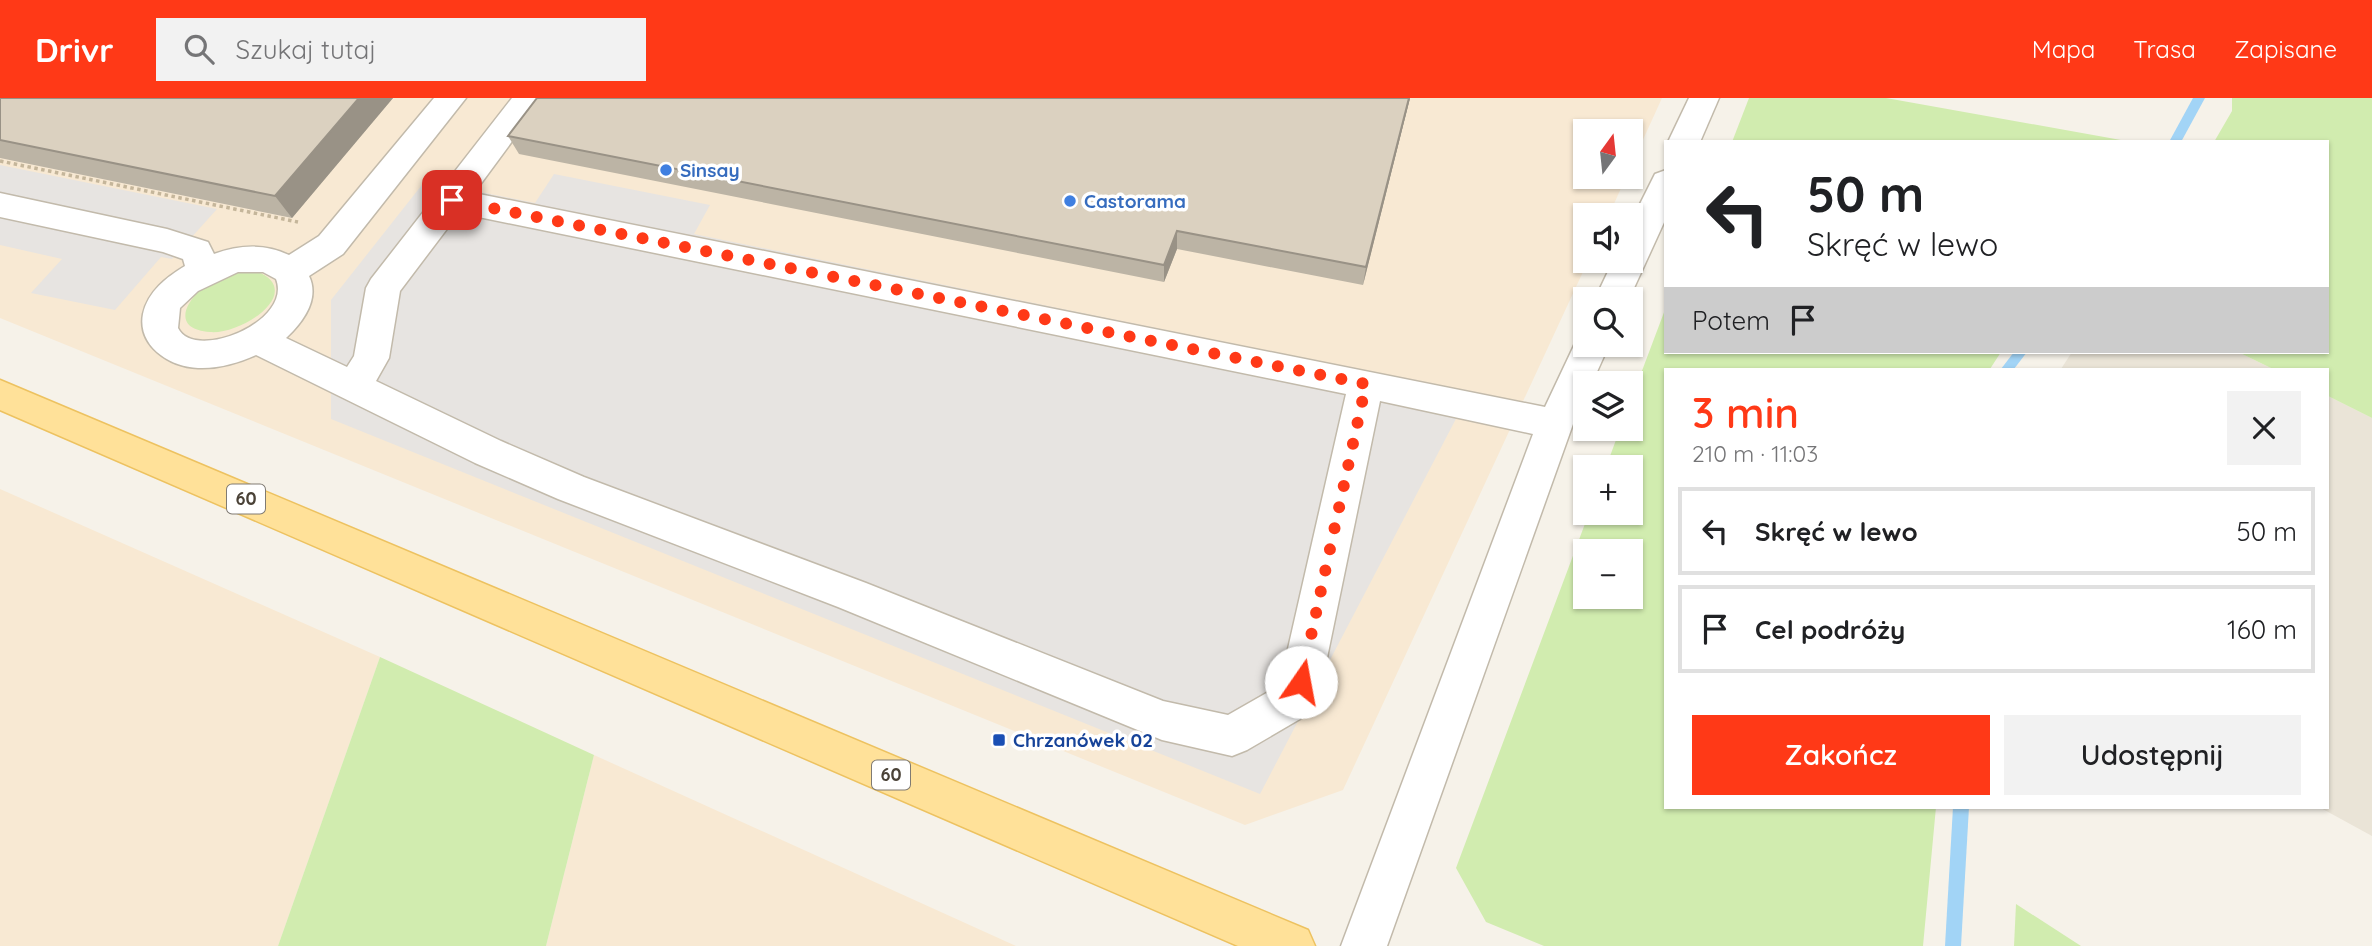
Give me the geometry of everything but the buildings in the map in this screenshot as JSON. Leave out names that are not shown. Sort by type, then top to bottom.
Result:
[{"type":"main road","name":"60","points":[[0,394],[1292,946]]},
{"type":"lane","points":[[290,271],[331,245],[451,98]]},
{"type":"lane","points":[[354,386],[371,358],[383,288],[529,98]]},
{"type":"lane","points":[[1685,140],[1704,98]]},
{"type":"lane","points":[[1643,232],[1664,186]]},
{"type":"lane","points":[[452,200],[1555,424]]},
{"type":"lane","points":[[0,205],[167,241],[195,251],[204,270]]},
{"type":"lane","points":[[237,259],[268,260],[290,271],[296,287],[292,305],[279,324],[257,340],[230,352],[202,355],[179,351],[164,339],[159,322],[165,303],[181,284],[204,270],[237,259]]},
{"type":"lane","points":[[257,340],[488,452],[571,488],[852,595],[1162,720],[1232,736],[1285,705],[1301,682],[1366,384]]},
{"type":"lane","points":[[1364,946],[1390,883],[1555,424],[1586,357]]},
{"type":"path","points":[[0,161],[342,231]]},
{"type":"shaded area","points":[[0,98],[1662,98],[1643,140],[1643,119],[1573,119],[1573,189],[1621,189],[1614,203],[1573,203],[1573,273],[1582,273],[1576,287],[1573,287],[1573,293],[1343,790],[1245,825],[0,318]]},
{"type":"shaded area","points":[[0,165],[217,209],[172,259],[161,257],[115,310],[31,293],[62,259],[0,245]]},
{"type":"shaded area","points":[[554,174],[710,205],[694,234],[1470,392],[1260,794],[331,419],[331,300],[425,181],[535,203]]},
{"type":"shaded area","points":[[2071,354],[2242,354],[2271,368],[2062,368]]},
{"type":"shaded area","points":[[2329,396],[2372,418],[2372,836],[2323,809],[2329,809]]},
{"type":"shaded area","points":[[0,489],[380,657],[278,946],[0,946]]},
{"type":"shaded area","points":[[594,755],[1016,946],[546,946]]},
{"type":"green space","points":[[1749,98],[1886,98],[2121,140],[1733,140]]},
{"type":"green space","points":[[2232,98],[2372,98],[2372,418],[2329,396],[2329,368],[2271,368],[2242,354],[2329,354],[2329,140],[2215,140],[2232,111]]},
{"type":"green space","points":[[256,271],[270,279],[275,289],[272,300],[252,319],[238,327],[210,332],[195,329],[187,322],[189,304],[206,285],[232,272]]},
{"type":"green space","points":[[1664,312],[1664,354],[2000,354],[1991,368],[1664,368],[1664,809],[1936,809],[1923,946],[1544,946],[1486,922],[1456,868],[1573,556],[1573,609],[1643,609],[1643,539],[1579,539],[1585,525],[1643,525],[1643,455],[1610,455],[1616,441],[1643,441],[1642,371]]},
{"type":"green space","points":[[380,657],[594,755],[546,946],[278,946]]},
{"type":"green space","points":[[2016,904],[2081,946],[2014,946]]},
{"type":"waterway","points":[[2176,140],[2199,98]]},
{"type":"waterway","points":[[2008,368],[2019,354]]},
{"type":"waterway","points":[[1953,946],[1961,809]]},
{"type":"place","name":"Sinsay","points":[[666,170]]},
{"type":"place","name":"Castorama","points":[[1070,201]]},
{"type":"place","name":"Chrzanówek 02","points":[[999,740]]},
{"type":"route","points":[[452,200],[1366,384],[1301,682]]}]
